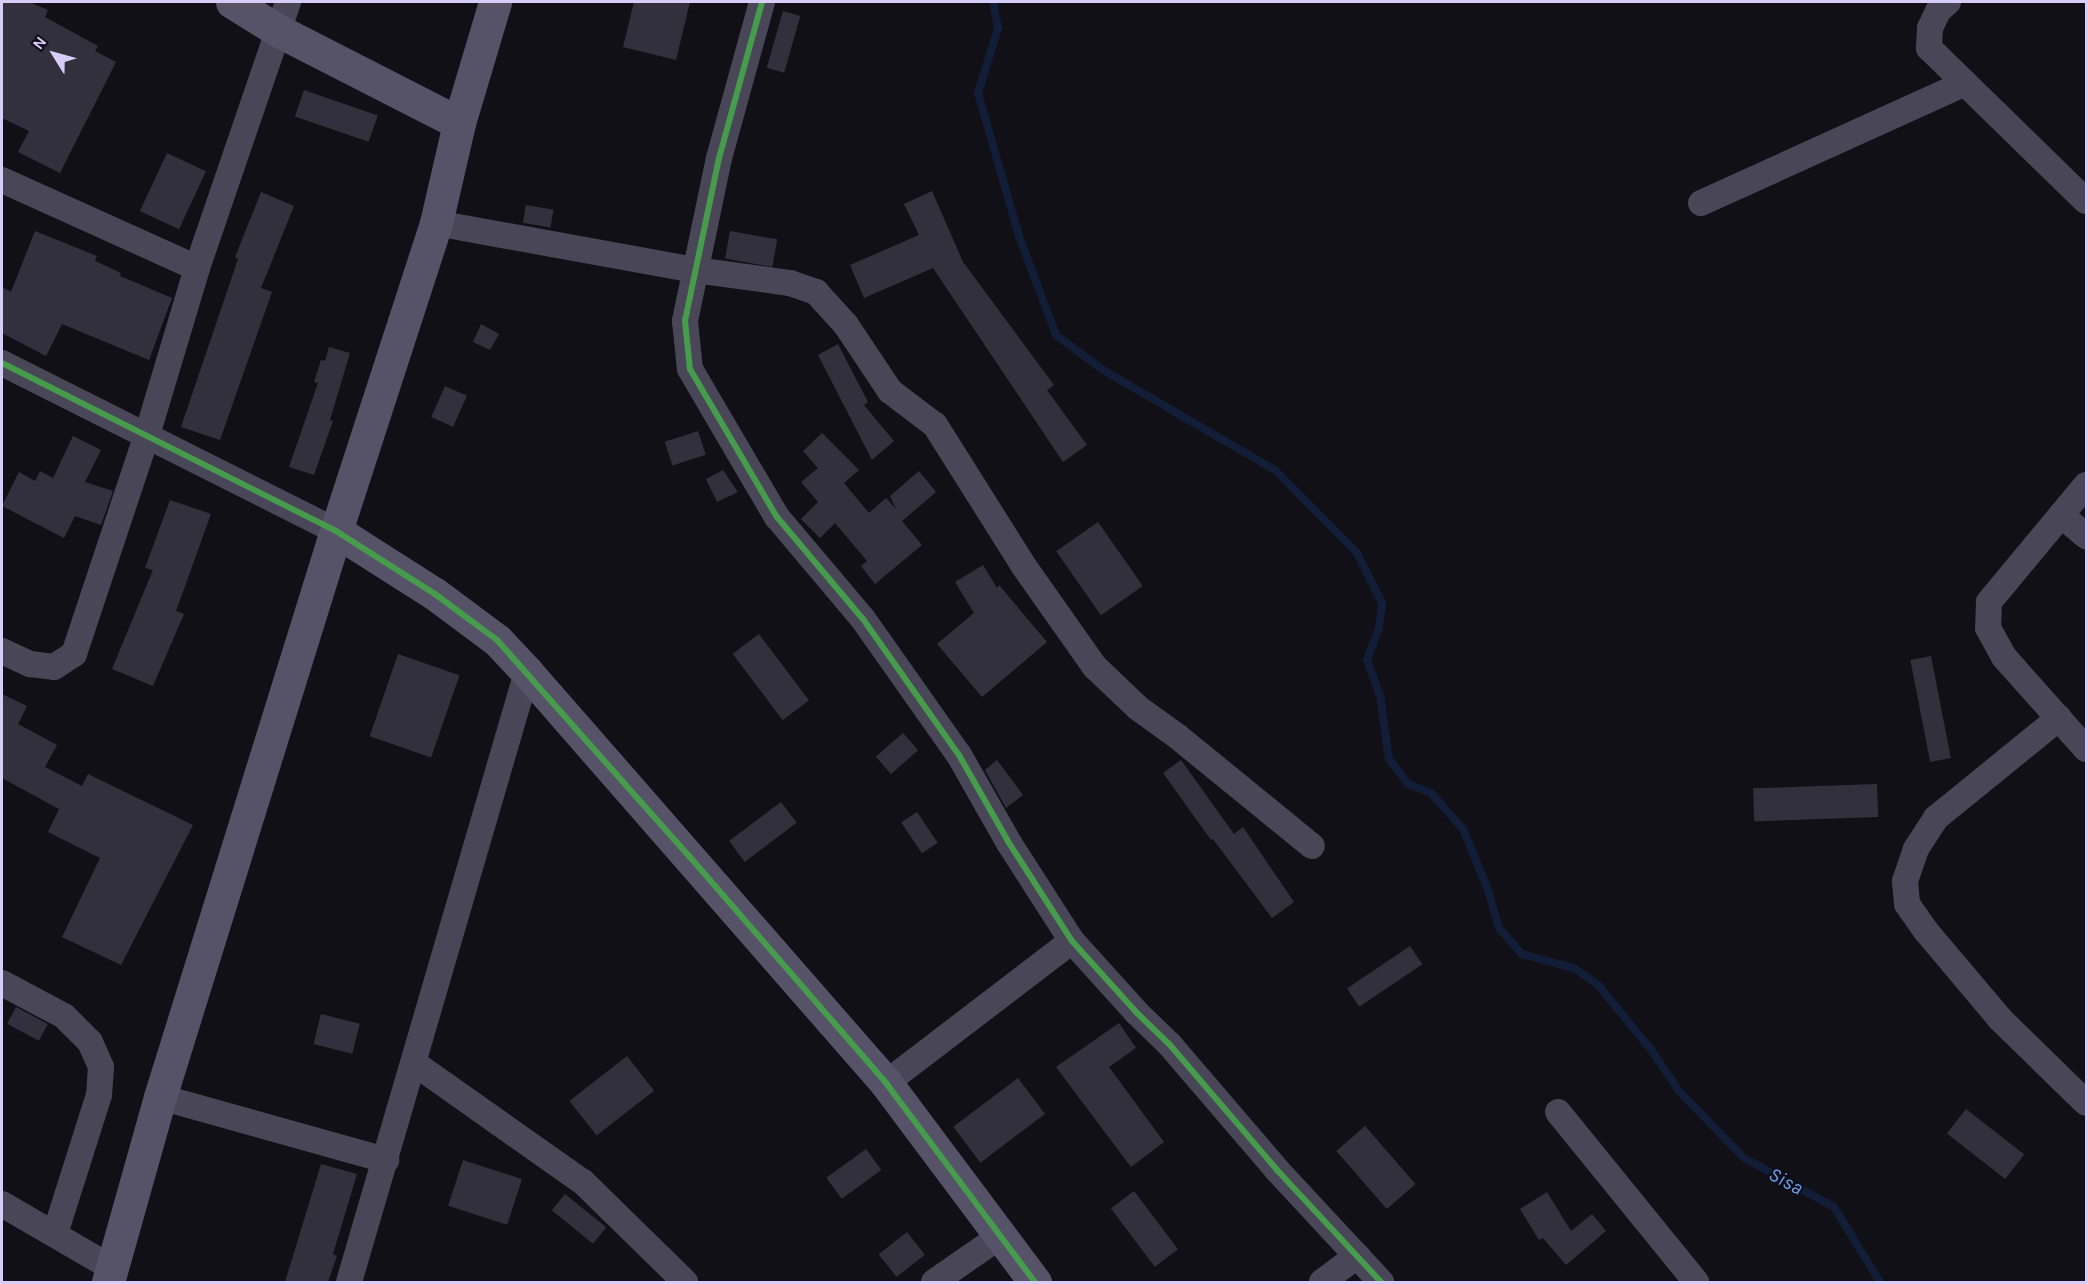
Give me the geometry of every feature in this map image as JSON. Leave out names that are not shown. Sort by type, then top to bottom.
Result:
[{"type":"street","points":[[232,2],[283,16],[459,123]]},
{"type":"street","points":[[2,1204],[55,1234],[110,1275],[160,1097],[336,531],[436,223],[459,123],[495,2]]},
{"type":"street","points":[[762,2],[719,158],[695,270],[685,321],[690,369],[777,518],[863,618],[959,755],[1009,843],[1072,941],[1137,1013],[1170,1045],[1277,1170],[1381,1282]]},
{"type":"street","points":[[1948,2],[1938,11],[1930,28],[1929,48],[2086,201]]},
{"type":"street","points":[[2,651],[30,664],[54,667],[74,654],[147,435],[197,268],[283,16]]},
{"type":"street","points":[[1701,203],[1965,84]]},
{"type":"street","points":[[2,180],[197,268]]},
{"type":"street","points":[[436,223],[695,270],[790,283],[816,292],[846,325],[890,391],[935,425],[1023,565],[1095,667],[1138,708],[1177,736],[1312,846]]},
{"type":"street","points":[[2,363],[336,531],[435,594],[497,640],[886,1083],[999,1237],[1035,1282]]},
{"type":"street","points":[[2086,485],[1989,602],[1988,628],[2004,657],[2086,749]]},
{"type":"street","points":[[2061,515],[2086,536]]},
{"type":"street","points":[[349,1282],[527,672]]},
{"type":"street","points":[[2059,718],[1936,818],[1916,849],[1905,881],[1907,904],[1926,931],[2001,1019],[2086,1103]]},
{"type":"street","points":[[886,1083],[1072,941]]},
{"type":"street","points":[[2,983],[64,1016],[90,1042],[101,1067],[99,1095],[55,1234]]},
{"type":"street","points":[[414,1063],[583,1182],[685,1282]]},
{"type":"street","points":[[160,1097],[386,1160]]},
{"type":"street","points":[[1558,1112],[1696,1282]]},
{"type":"street","points":[[934,1282],[999,1237]]},
{"type":"street","points":[[1322,1282],[1357,1256]]},
{"type":"building","points":[[2,2],[29,2],[48,10],[45,17],[98,46],[95,51],[116,62],[60,173],[18,152],[29,131],[2,118]]},
{"type":"building","points":[[634,2],[690,2],[676,60],[623,47]]},
{"type":"building","points":[[783,11],[800,16],[784,73],[767,68]]},
{"type":"building","points":[[304,90],[378,115],[369,142],[295,116]]},
{"type":"building","points":[[167,153],[206,171],[179,229],[140,211]]},
{"type":"building","points":[[932,191],[963,262],[1054,385],[1047,390],[1087,445],[1063,462],[933,268],[864,298],[850,265],[919,235],[904,204]]},
{"type":"building","points":[[261,192],[294,206],[261,288],[272,292],[220,440],[181,427],[238,259],[235,257]]},
{"type":"building","points":[[526,205],[554,210],[550,228],[523,223]]},
{"type":"building","points":[[35,231],[97,256],[95,261],[121,273],[120,276],[172,298],[149,360],[62,324],[46,356],[2,333],[2,287],[11,292]]},
{"type":"building","points":[[730,231],[777,239],[772,267],[725,259]]},
{"type":"building","points":[[481,324],[499,334],[490,350],[473,342]]},
{"type":"building","points":[[838,344],[868,402],[864,405],[894,441],[872,460],[818,355]]},
{"type":"building","points":[[329,347],[350,353],[330,420],[333,421],[314,475],[289,467],[318,383],[314,382],[321,360],[325,361]]},
{"type":"building","points":[[445,386],[467,396],[453,427],[431,417]]},
{"type":"building","points":[[698,431],[706,455],[672,466],[665,442]]},
{"type":"building","points":[[822,433],[859,470],[844,483],[869,513],[886,498],[896,509],[890,496],[919,471],[936,492],[902,521],[922,545],[875,584],[861,566],[867,561],[835,523],[820,538],[801,519],[818,502],[801,482],[818,468],[803,451]]},
{"type":"building","points":[[73,436],[101,450],[85,482],[113,491],[101,525],[75,516],[64,538],[2,506],[19,472],[35,481],[40,471],[53,478]]},
{"type":"building","points":[[723,470],[738,492],[717,502],[706,479]]},
{"type":"building","points":[[170,500],[211,514],[176,611],[184,614],[153,686],[112,669],[153,570],[145,568]]},
{"type":"building","points":[[1098,522],[1143,586],[1101,615],[1056,551]]},
{"type":"building","points":[[983,565],[997,588],[999,585],[1047,642],[982,697],[937,644],[974,613],[955,582]]},
{"type":"building","points":[[759,634],[809,700],[783,720],[733,654]]},
{"type":"building","points":[[398,654],[459,675],[431,757],[370,736]]},
{"type":"building","points":[[1931,656],[1951,758],[1930,762],[1910,660]]},
{"type":"building","points":[[2,694],[27,706],[18,724],[57,745],[45,767],[82,786],[88,774],[193,825],[121,965],[62,937],[100,858],[48,832],[59,809],[2,778]]},
{"type":"building","points":[[903,733],[918,750],[891,774],[876,757]]},
{"type":"building","points":[[997,760],[1023,795],[1006,808],[985,770]]},
{"type":"building","points":[[1181,760],[1234,834],[1243,827],[1294,902],[1272,918],[1213,839],[1211,840],[1163,773]]},
{"type":"building","points":[[1877,784],[1878,817],[1754,821],[1753,788]]},
{"type":"building","points":[[781,802],[797,823],[745,862],[729,841]]},
{"type":"building","points":[[917,812],[938,843],[922,853],[901,823]]},
{"type":"building","points":[[1410,946],[1422,964],[1359,1007],[1347,988]]},
{"type":"building","points":[[16,1007],[48,1024],[39,1041],[7,1024]]},
{"type":"building","points":[[321,1014],[360,1024],[352,1054],[314,1044]]},
{"type":"building","points":[[1119,1023],[1136,1048],[1109,1067],[1164,1142],[1131,1167],[1056,1067]]},
{"type":"building","points":[[627,1056],[654,1091],[597,1136],[569,1101]]},
{"type":"building","points":[[1018,1078],[1045,1114],[980,1163],[953,1127]]},
{"type":"building","points":[[1966,1109],[2024,1155],[2005,1179],[1947,1133]]},
{"type":"building","points":[[1365,1126],[1416,1184],[1387,1209],[1336,1151]]},
{"type":"building","points":[[866,1149],[881,1170],[842,1199],[826,1178]]},
{"type":"building","points":[[463,1160],[522,1179],[507,1225],[448,1206]]},
{"type":"building","points":[[321,1164],[357,1174],[333,1254],[337,1256],[328,1282],[285,1282]]},
{"type":"building","points":[[1134,1191],[1178,1249],[1155,1267],[1111,1208]]},
{"type":"building","points":[[1547,1192],[1571,1231],[1592,1214],[1606,1231],[1566,1265],[1543,1238],[1539,1240],[1520,1209]]},
{"type":"building","points":[[565,1194],[606,1227],[593,1244],[552,1210]]},
{"type":"building","points":[[907,1232],[925,1255],[896,1277],[879,1254]]},
{"type":"waterway","name":"Sisa","points":[[993,2],[998,28],[978,93],[1020,239],[1056,335],[1103,370],[1275,470],[1357,553],[1382,603],[1379,628],[1367,660],[1380,695],[1389,759],[1408,784],[1431,793],[1463,829],[1488,890],[1499,928],[1522,954],[1574,968],[1598,985],[1652,1051],[1679,1091],[1744,1158],[1834,1207],[1880,1282]]},
{"type":"cycle path","points":[[762,2],[719,158],[685,321],[690,369],[777,517],[863,619],[959,755],[1009,843],[1072,941],[1137,1013],[1170,1045],[1277,1170],[1381,1282]]},
{"type":"cycle path","points":[[2,363],[336,531],[435,594],[497,640],[886,1083],[1035,1282]]}]
